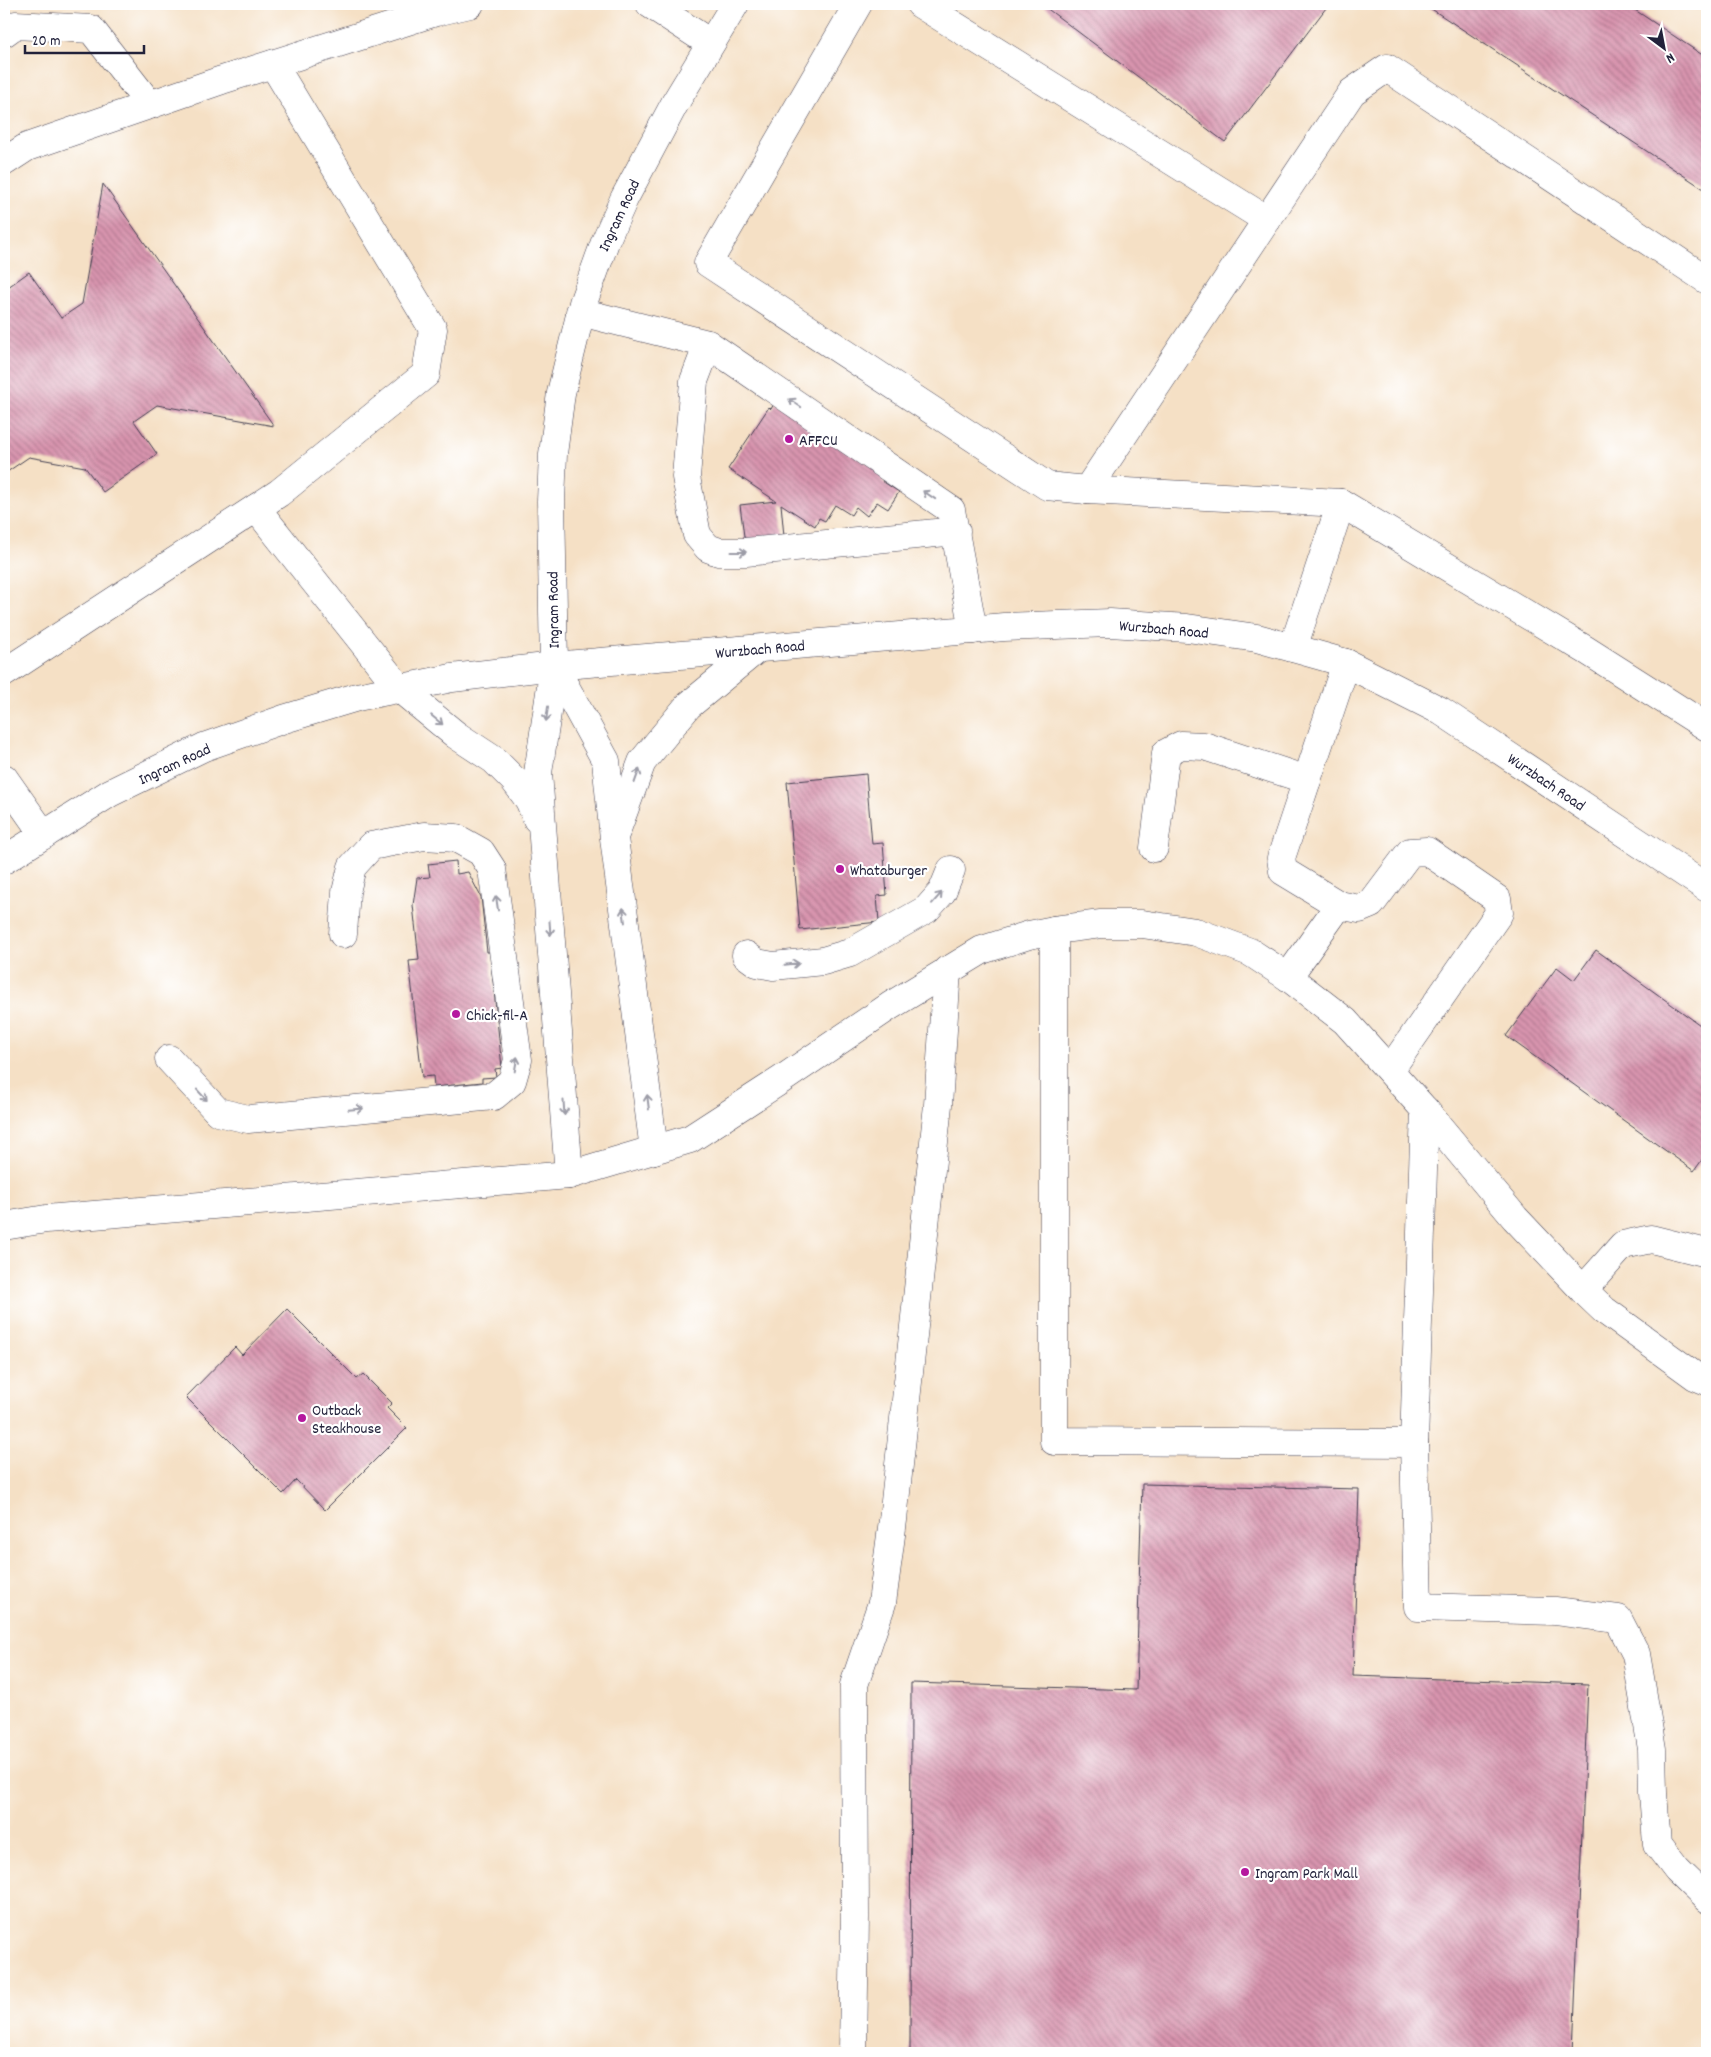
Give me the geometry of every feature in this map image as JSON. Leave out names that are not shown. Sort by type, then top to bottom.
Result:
[{"type":"main road","points":[[4,162],[27,147],[150,105],[436,12],[470,4]]},
{"type":"main road","points":[[650,4],[710,43]]},
{"type":"main road","name":"Ingram Road","points":[[4,860],[110,793],[204,747],[284,719],[357,697],[452,678],[554,666],[551,539],[553,454],[561,393],[580,312],[605,242],[624,199],[675,103],[735,4]]},
{"type":"main road","points":[[858,4],[708,263],[1048,486],[1087,490],[1341,503],[1586,650],[1707,727]]},
{"type":"main road","points":[[920,4],[1267,220]]},
{"type":"main road","points":[[4,33],[15,25],[91,29],[150,105]]},
{"type":"main road","points":[[4,673],[279,493],[426,374],[434,328],[273,64]]},
{"type":"main road","points":[[1087,490],[1352,92],[1387,68],[1707,280]]},
{"type":"main road","points":[[580,312],[708,344],[951,510],[973,630]]},
{"type":"main road","points":[[708,344],[694,381],[686,476],[697,535],[708,548],[718,552],[746,552],[956,531]]},
{"type":"main road","points":[[1292,648],[1341,503]]},
{"type":"main road","points":[[256,508],[400,689],[456,735],[494,760],[514,780],[529,800],[543,831]]},
{"type":"main road","name":"Wurzbach Road","points":[[554,666],[973,630],[1110,623],[1187,628],[1257,638],[1346,663],[1441,711],[1707,888]]},
{"type":"main road","points":[[614,838],[642,762],[688,706],[757,649]]},
{"type":"main road","points":[[1346,663],[1281,858],[1283,871],[1339,905],[1359,909],[1371,904],[1410,852],[1427,851],[1497,899],[1499,913],[1390,1070]]},
{"type":"main road","points":[[554,666],[538,773],[569,1174]]},
{"type":"main road","points":[[554,666],[606,761],[654,1150]]},
{"type":"main road","points":[[1154,848],[1166,753],[1181,744],[1204,746],[1307,780]]},
{"type":"main road","points":[[4,778],[44,835]]},
{"type":"main road","points":[[169,1059],[218,1112],[248,1119],[494,1096],[512,1081],[518,1060],[495,888],[492,869],[481,852],[456,838],[424,836],[371,846],[352,867],[346,892],[343,934]]},
{"type":"main road","points":[[746,955],[757,963],[773,966],[823,961],[850,953],[927,908],[942,892],[951,870]]},
{"type":"main road","points":[[1288,977],[1339,905]]},
{"type":"main road","points":[[4,1226],[46,1219],[569,1174],[690,1139],[890,1006],[982,950],[1029,935],[1054,930],[1101,924],[1142,924],[1196,932],[1250,952],[1288,977],[1345,1021],[1426,1110],[1515,1218],[1582,1290],[1604,1310],[1695,1376],[1707,1381]]},
{"type":"main road","points":[[1054,930],[1054,1441],[1414,1443]]},
{"type":"main road","points":[[853,2053],[855,1917],[854,1685],[882,1602],[893,1520],[938,1105],[947,970]]},
{"type":"main road","points":[[1426,1110],[1414,1443],[1418,1607],[1556,1611],[1618,1619],[1636,1654],[1652,1749],[1657,1844],[1677,1870],[1707,1899]]},
{"type":"main road","points":[[1582,1290],[1623,1245],[1652,1239],[1707,1254]]},
{"type":"building","points":[[1041,4],[1329,4],[1225,142]]},
{"type":"building","points":[[1424,4],[1626,4],[1707,58],[1707,191]]},
{"type":"building","points":[[103,184],[274,426],[157,405],[134,421],[157,454],[103,492],[85,467],[29,457],[4,474],[4,290],[29,272],[61,318],[82,304]]},
{"type":"building","name":"AFFCU","points":[[775,402],[886,475],[882,481],[899,492],[888,509],[877,502],[867,516],[856,507],[851,515],[835,505],[825,521],[819,518],[815,526],[781,504],[786,558],[746,552],[740,505],[776,501],[728,469],[769,407],[771,409]]},
{"type":"building","name":"Whataburger","points":[[866,774],[872,844],[883,843],[887,895],[877,896],[879,922],[800,930],[787,782]]},
{"type":"building","name":"Chick-fil-A","points":[[456,861],[457,874],[468,872],[481,897],[487,952],[490,952],[502,1068],[495,1069],[496,1077],[482,1078],[482,1082],[434,1087],[433,1076],[422,1077],[409,961],[419,960],[413,905],[417,878],[430,877],[428,864]]},
{"type":"building","points":[[1596,950],[1707,1030],[1707,1153],[1694,1171],[1506,1036],[1557,967],[1574,980]]},
{"type":"building","name":"Outback Steakhouse","points":[[287,1309],[357,1379],[363,1374],[392,1403],[387,1408],[407,1428],[325,1510],[296,1480],[283,1494],[186,1397],[235,1347],[242,1355]]},
{"type":"building","name":"Ingram Park Mall","points":[[1142,1484],[1359,1489],[1353,1676],[1588,1684],[1573,2053],[910,2053],[911,1683],[1136,1690]]},
{"type":"place","name":"AFFCU","points":[[789,439]]},
{"type":"place","name":"Whataburger","points":[[840,869]]},
{"type":"place","name":"Chick-fil-A","points":[[456,1014]]},
{"type":"place","name":"Outback Steakhouse","points":[[302,1418]]},
{"type":"place","name":"Ingram Park Mall","points":[[1245,1872]]}]
